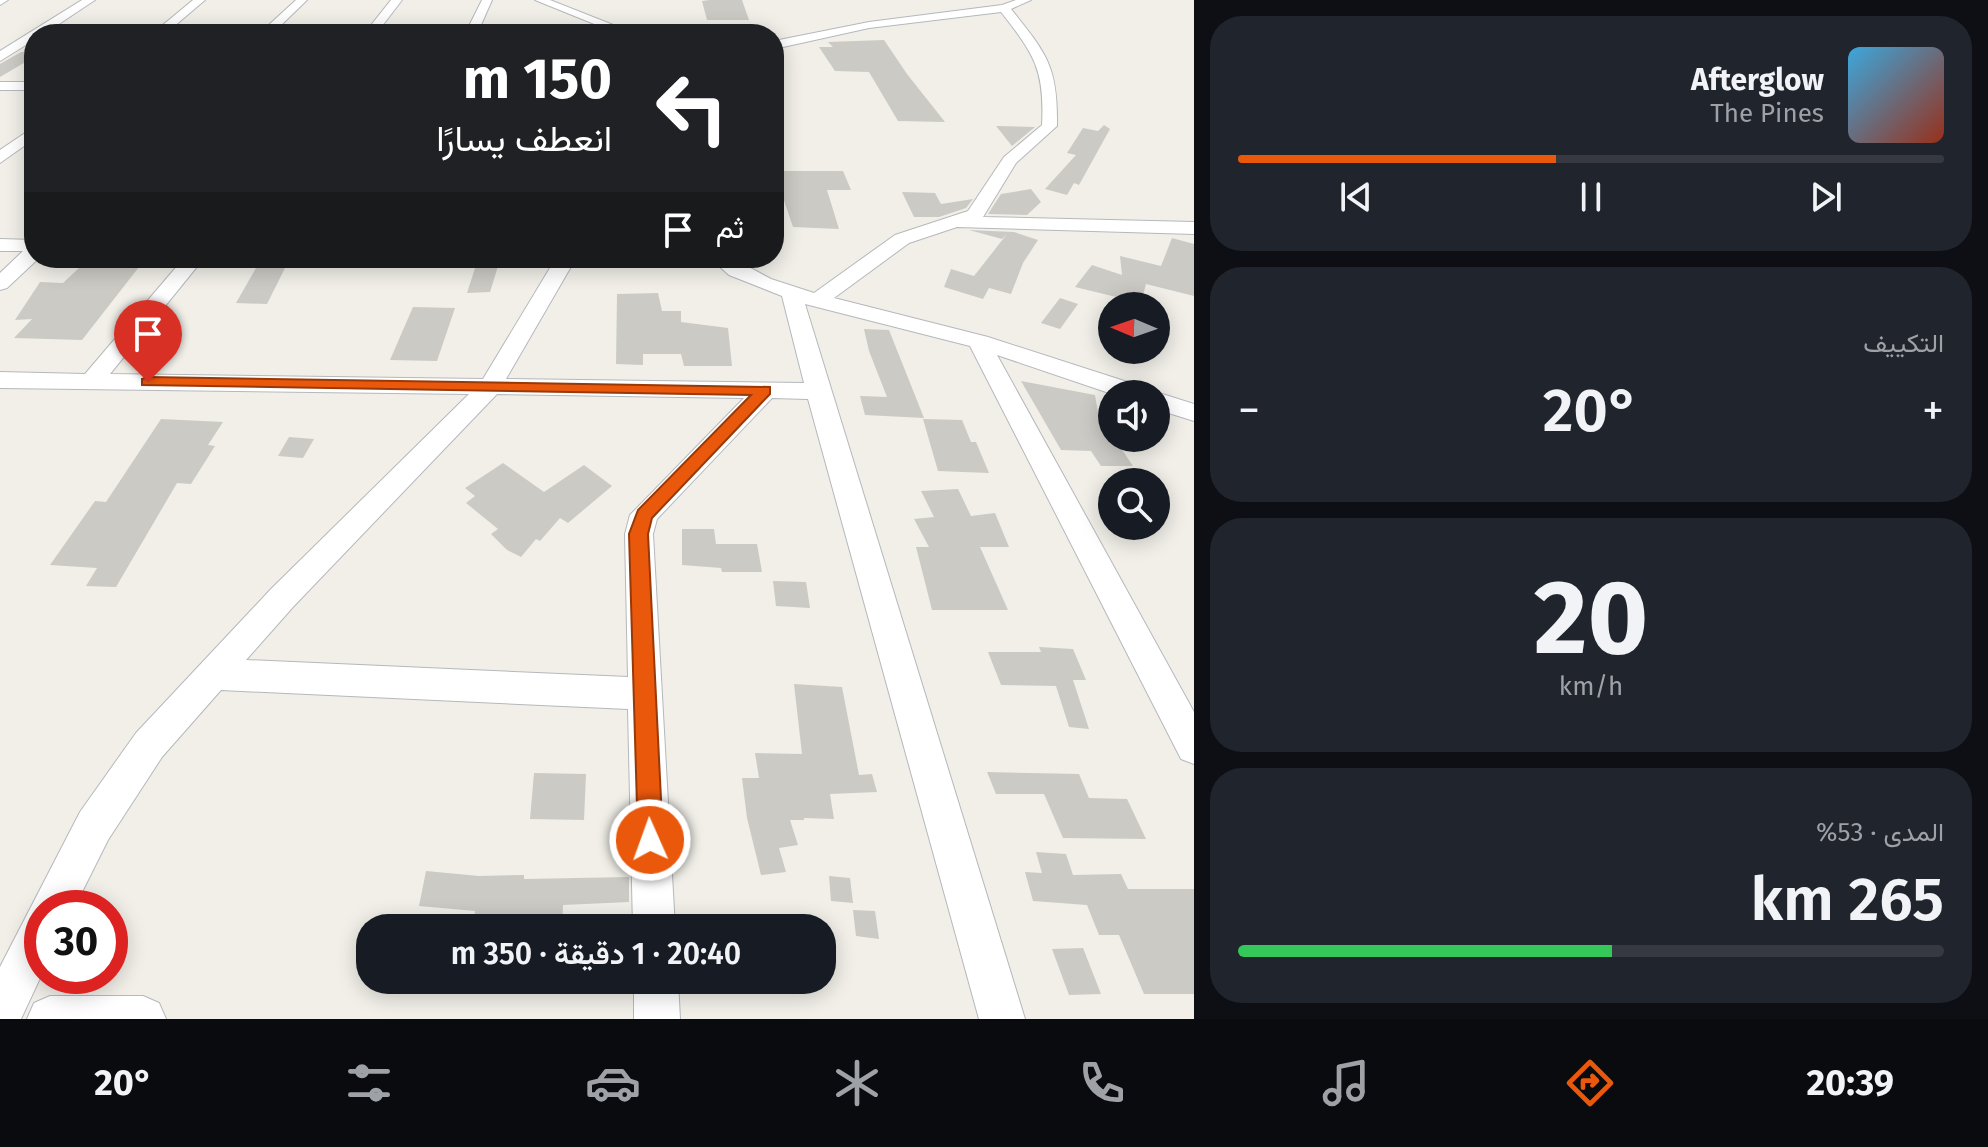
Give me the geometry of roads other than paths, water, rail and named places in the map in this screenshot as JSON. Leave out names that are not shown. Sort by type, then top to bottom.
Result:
[{"type":"street","points":[[52,24],[90,0]]},
{"type":"street","points":[[170,24],[200,0]]},
{"type":"street","points":[[276,24],[302,0]]},
{"type":"street","points":[[378,24],[397,0]]},
{"type":"street","points":[[476,24],[487,0]]},
{"type":"street","points":[[540,0],[604,24]]},
{"type":"street","points":[[784,43],[869,25],[1004,8],[1026,0]]},
{"type":"street","points":[[818,300],[902,239],[959,222],[982,207],[1010,160],[1049,126],[1047,112],[1052,99],[1044,64],[1004,8]]},
{"type":"street","points":[[0,57],[24,42]]},
{"type":"street","points":[[18,46],[24,46]]},
{"type":"street","points":[[0,86],[24,86]]},
{"type":"street","points":[[4,151],[24,138]]},
{"type":"street","points":[[4,151],[24,149]]},
{"type":"street","points":[[959,222],[1194,228]]},
{"type":"street","points":[[0,245],[24,246]]},
{"type":"street","points":[[0,284],[24,261]]},
{"type":"street","points":[[92,381],[186,268]]},
{"type":"street","points":[[61,890],[101,815],[149,745],[211,674],[490,387],[560,268]]},
{"type":"street","points":[[733,268],[743,276],[792,293],[979,342],[1098,381]]},
{"type":"street","points":[[792,293],[1002,1019]]},
{"type":"street","points":[[979,342],[1194,747]]},
{"type":"street","points":[[0,380],[818,391]]},
{"type":"street","points":[[653,914],[639,534],[644,515],[765,391]]},
{"type":"street","points":[[1170,406],[1191,415]]},
{"type":"street","points":[[211,674],[645,694]]},
{"type":"street","points":[[0,1015],[24,965]]},
{"type":"street","points":[[656,994],[657,1019]]},
{"type":"street","points":[[50,1019],[143,1019]]}]
